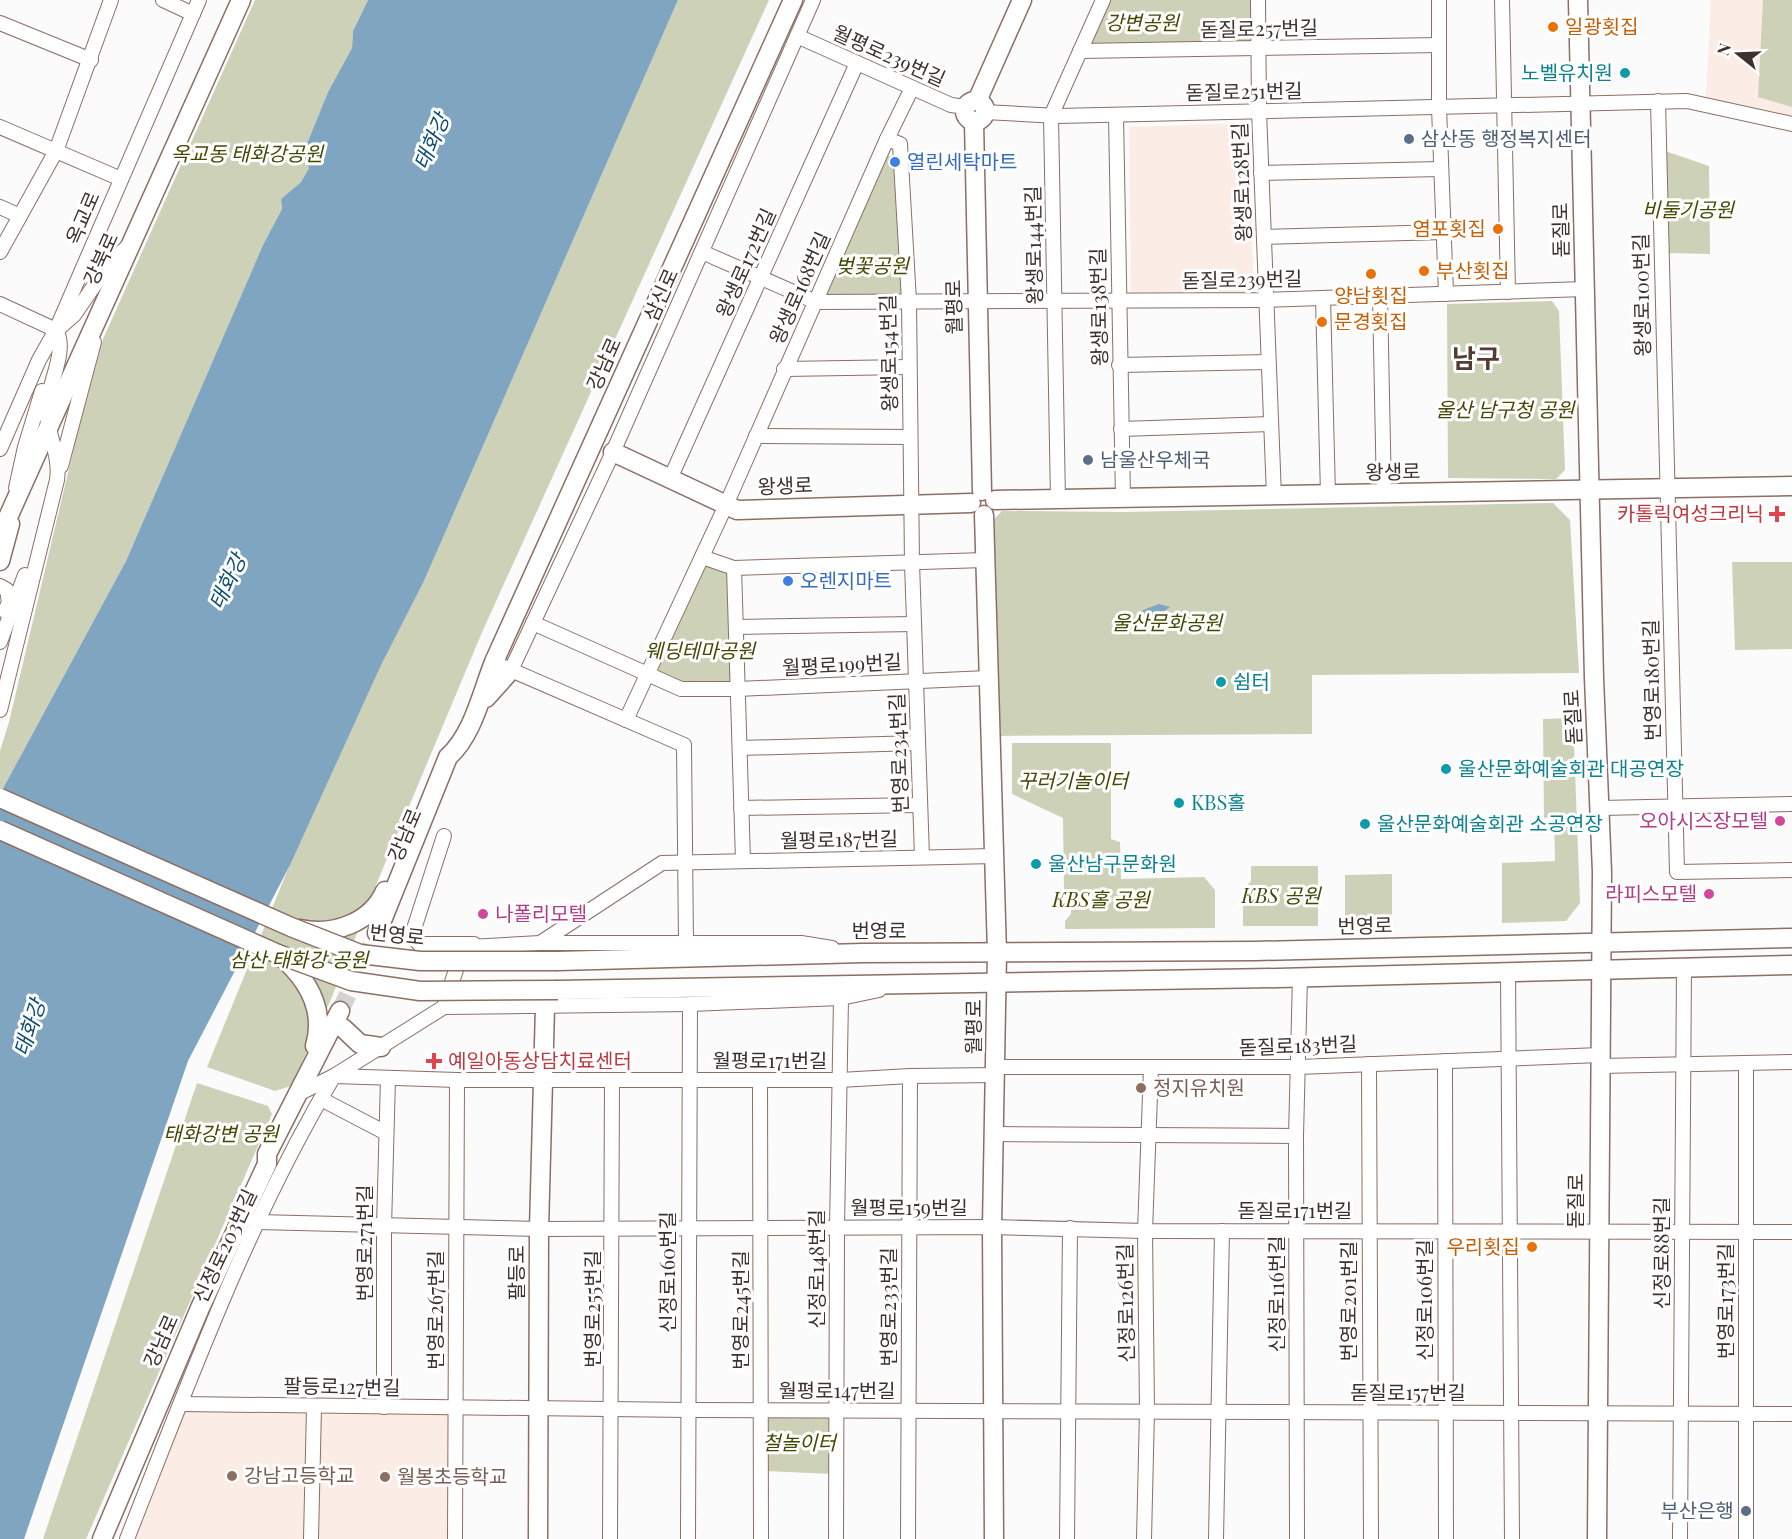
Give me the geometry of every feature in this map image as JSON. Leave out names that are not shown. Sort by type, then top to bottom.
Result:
[{"type":"main road","name":"강북로","points":[[0,535],[52,437],[70,383],[241,0]]},
{"type":"main road","name":"강남로","points":[[381,936],[460,760],[458,748],[494,662],[793,0]]},
{"type":"main road","name":"월평로","points":[[994,1539],[992,1227],[997,1071],[997,953],[976,303],[976,110],[1022,0]]},
{"type":"main road","name":"돋질로","points":[[1578,0],[1589,489],[1600,808],[1597,1539]]},
{"type":"main road","name":"왕생로","points":[[613,452],[737,510],[1124,498],[1792,486]]},
{"type":"main road","points":[[0,522],[13,507]]},
{"type":"main road","points":[[0,561],[13,507]]},
{"type":"main road","points":[[291,927],[315,931],[345,926],[370,914],[381,901],[443,750],[460,716],[494,662]]},
{"type":"main road","points":[[470,722],[490,692],[511,670]]},
{"type":"main road","name":"번영로","points":[[0,798],[291,927],[346,949],[387,959],[558,961],[863,953],[1533,945],[1792,938]]},
{"type":"main road","points":[[0,830],[278,954],[351,981],[420,991],[1055,982],[1792,965]]},
{"type":"main road","points":[[1532,971],[1539,968],[1544,958],[1540,949],[1533,945]]},
{"type":"main road","points":[[1054,952],[1045,961],[1044,967],[1049,978],[1055,982]]},
{"type":"main road","points":[[278,954],[296,971],[310,992],[319,1014],[315,1045],[297,1081],[306,1096]]},
{"type":"main road","name":"팔등로","points":[[538,1539],[539,1230],[545,1007]]},
{"type":"main road","name":"강남로","points":[[267,1164],[276,1159],[344,1018],[360,1044],[381,1047]]},
{"type":"main road","name":"강남로","points":[[102,1539],[200,1308],[267,1164],[267,1154],[306,1096]]},
{"type":"street","points":[[0,252],[56,151],[111,0]]},
{"type":"street","points":[[163,0],[192,14]]},
{"type":"street","name":"옥교로","points":[[0,449],[39,360],[56,330],[199,0]]},
{"type":"street","name":"삼신로","points":[[511,670],[613,452],[813,0]]},
{"type":"street","name":"왕생로144번길","points":[[1058,500],[1051,116],[1102,0]]},
{"type":"street","name":"왕생로128번길","points":[[1258,0],[1259,111],[1274,496]]},
{"type":"street","points":[[1439,0],[1439,107],[1446,294]]},
{"type":"street","points":[[1502,0],[1508,292]]},
{"type":"street","points":[[0,23],[91,60]]},
{"type":"street","name":"월평로239번길","points":[[797,36],[951,105],[976,110]]},
{"type":"street","name":"돋질로257번길","points":[[1080,51],[1439,45]]},
{"type":"street","name":"왕생로172번길","points":[[670,479],[857,63]]},
{"type":"street","name":"왕생로168번길","points":[[626,720],[726,505],[784,369],[912,88]]},
{"type":"street","name":"왕생로100번길","points":[[1658,101],[1667,488]]},
{"type":"street","name":"돋질로251번길","points":[[976,110],[1051,116],[1687,101],[1792,124]]},
{"type":"street","name":"왕생로138번길","points":[[1116,115],[1119,365],[1124,498]]},
{"type":"street","points":[[0,127],[121,179]]},
{"type":"street","name":"왕생로154번길","points":[[887,139],[900,144],[909,301],[911,504]]},
{"type":"street","points":[[1261,172],[1442,169]]},
{"type":"street","points":[[0,207],[20,216]]},
{"type":"street","points":[[1264,237],[1444,232]]},
{"type":"street","points":[[13,507],[20,465],[46,378],[56,330],[74,315],[109,264],[134,241]]},
{"type":"street","points":[[702,252],[816,302]]},
{"type":"street","name":"돋질로239번길","points":[[816,302],[1266,300],[1585,289]]},
{"type":"street","points":[[1380,296],[1384,495]]},
{"type":"street","points":[[1323,298],[1328,495]]},
{"type":"street","points":[[0,710],[57,480],[106,303]]},
{"type":"street","points":[[0,304],[56,330],[60,344],[47,407],[59,466],[57,480]]},
{"type":"street","points":[[1119,365],[1268,362]]},
{"type":"street","points":[[784,369],[909,367]]},
{"type":"street","points":[[1121,429],[1271,424]]},
{"type":"street","points":[[756,436],[910,436]]},
{"type":"street","points":[[0,642],[26,572],[48,484],[52,437]]},
{"type":"street","name":"번영로180번길","points":[[1667,488],[1677,872],[1792,870]]},
{"type":"street","name":"번영로234번길","points":[[911,504],[922,857]]},
{"type":"street","points":[[702,557],[734,568],[985,560]]},
{"type":"street","points":[[734,568],[743,861]]},
{"type":"street","points":[[0,586],[7,590],[9,595],[0,625]]},
{"type":"street","name":"월평로199번길","points":[[533,623],[681,689],[738,689],[988,678]]},
{"type":"street","points":[[736,627],[914,624]]},
{"type":"street","points":[[494,662],[684,746],[686,943]]},
{"type":"street","points":[[740,748],[918,743]]},
{"type":"street","points":[[1600,808],[1792,804]]},
{"type":"street","points":[[741,808],[920,805]]},
{"type":"street","points":[[444,836],[412,935],[419,944],[801,943],[863,953]]},
{"type":"street","name":"월평로187번길","points":[[540,943],[662,863],[995,856]]},
{"type":"street","points":[[444,1007],[461,954],[469,947],[479,944]]},
{"type":"street","name":"신정로88번길","points":[[1680,1539],[1684,967]]},
{"type":"street","points":[[1508,972],[1512,1231],[1512,1539]]},
{"type":"street","name":"신정로116번길","points":[[1297,1539],[1296,1136],[1300,977]]},
{"type":"street","points":[[386,1133],[306,1096],[444,1007],[545,1007],[841,999],[905,984]]},
{"type":"street","name":"신정로148번길","points":[[836,1539],[837,1228],[841,999]]},
{"type":"street","name":"신정로160번길","points":[[688,1539],[690,1004]]},
{"type":"street","name":"돋질로183번길","points":[[997,1071],[1299,1067],[1509,1059],[1683,1064],[1792,1062]]},
{"type":"street","name":"신정로106번길","points":[[1444,1061],[1446,1539]]},
{"type":"street","name":"번영로173번길","points":[[1746,1063],[1746,1539]]},
{"type":"street","name":"번영로201번길","points":[[1369,1064],[1371,1539]]},
{"type":"street","name":"신정로126번길","points":[[1144,1539],[1147,1411],[1144,1231],[1151,1068]]},
{"type":"street","name":"월평로171번길","points":[[334,1076],[457,1080],[840,1080],[997,1071]]},
{"type":"street","name":"번영로233번길","points":[[908,1539],[910,1076]]},
{"type":"street","name":"번영로271번길","points":[[384,1407],[384,1227],[388,1078]]},
{"type":"street","name":"번영로267번길","points":[[455,1539],[457,1080]]},
{"type":"street","name":"번영로255번길","points":[[610,1539],[613,1409],[612,1080]]},
{"type":"street","name":"번영로245번길","points":[[760,1080],[761,1539]]},
{"type":"street","name":"신정로203번길","points":[[127,1539],[215,1313],[257,1222],[306,1096]]},
{"type":"street","points":[[995,1134],[1296,1136]]},
{"type":"street","name":"월평로159번길","points":[[257,1222],[539,1230],[992,1227]]},
{"type":"street","name":"돋질로171번길","points":[[992,1227],[1144,1231],[1792,1232]]},
{"type":"street","points":[[1067,1539],[1070,1228]]},
{"type":"street","points":[[1216,1539],[1222,1231]]},
{"type":"street","name":"팔등로127번길","points":[[181,1404],[538,1409]]},
{"type":"street","points":[[311,1539],[314,1407]]},
{"type":"street","name":"월평로147번길","points":[[538,1409],[993,1410]]},
{"type":"street","name":"돋질로157번길","points":[[993,1410],[1792,1414]]},
{"type":"shaded area","points":[[1711,0],[1792,0],[1792,117],[1706,98]]},
{"type":"shaded area","points":[[1248,123],[1254,293],[1131,292],[1129,127]]},
{"type":"shaded area","name":"강남고등학교","points":[[182,1409],[308,1413],[305,1539],[133,1539]]},
{"type":"shaded area","name":"월봉초등학교","points":[[320,1414],[451,1414],[451,1539],[317,1539]]},
{"type":"green space","name":"옥교동 태화강공원","points":[[255,0],[368,0],[353,31],[352,48],[328,92],[302,156],[309,168],[301,182],[281,199],[282,209],[263,245],[126,561],[0,794],[0,751],[9,722],[75,443],[103,339]]},
{"type":"green space","name":"삼산 태화강 공원","points":[[678,0],[769,0],[483,630],[376,885],[332,997],[291,1086],[275,1091],[207,1067],[340,742],[424,581]]},
{"type":"green space","name":"강변공원","points":[[1108,0],[1253,0],[1254,45],[1086,47]]},
{"type":"green space","points":[[1763,0],[1792,0],[1792,107],[1758,97]]},
{"type":"green space","name":"비둘기공원","points":[[1665,151],[1709,166],[1710,254],[1666,253]]},
{"type":"green space","name":"벚꽃공원","points":[[886,155],[894,157],[903,290],[898,296],[826,296]]},
{"type":"green space","name":"울산 남구청 공원","points":[[1552,301],[1559,311],[1565,470],[1556,479],[1448,478],[1447,304]]},
{"type":"green space","name":"울산문화공원","points":[[1553,503],[1570,520],[1579,673],[1312,675],[1312,734],[996,736],[991,522],[1002,511],[1124,512]]},
{"type":"green space","name":"웨딩테마공원","points":[[702,557],[734,568],[738,689],[681,689],[647,674]]},
{"type":"green space","points":[[1732,562],[1792,562],[1792,649],[1735,650]]},
{"type":"green space","points":[[1573,718],[1580,903],[1566,921],[1502,923],[1502,863],[1555,861],[1554,817],[1544,818],[1543,719]]},
{"type":"green space","points":[[1012,743],[1111,743],[1111,839],[1120,842],[1121,879],[1204,877],[1215,890],[1215,928],[1065,929],[1065,921],[1071,914],[1071,904],[1064,893],[1063,818],[1012,794]]},
{"type":"green space","name":"KBS 공원","points":[[1251,866],[1318,866],[1318,926],[1243,926],[1243,891],[1251,881]]},
{"type":"green space","points":[[1392,874],[1392,922],[1345,923],[1345,875]]},
{"type":"green space","name":"태화강변 공원","points":[[197,1083],[268,1106],[272,1114],[86,1539],[43,1539]]},
{"type":"green space","name":"철놀이터","points":[[765,1414],[833,1416],[833,1474],[765,1471]]},
{"type":"water","name":"태화강","points":[[368,0],[678,0],[424,581],[381,665],[290,865],[188,1061],[24,1539],[0,1539],[0,794],[126,561],[263,245],[282,209],[281,199],[301,182],[309,168],[302,156],[328,92],[352,48],[353,31]]},
{"type":"water","points":[[1159,604],[1170,607],[1150,621],[1135,624],[1143,610]]},
{"type":"tunnel","points":[[340,1011],[377,933]]},
{"type":"place","name":"일광횟집","points":[[1553,27]]},
{"type":"place","name":"노벨유치원","points":[[1625,73]]},
{"type":"place","name":"삼산동 행정복지센터","points":[[1409,139]]},
{"type":"place","name":"열린세탁마트","points":[[895,162]]},
{"type":"place","name":"염포횟집","points":[[1498,229]]},
{"type":"place","name":"부산횟집","points":[[1424,271]]},
{"type":"place","name":"양남횟집","points":[[1371,274]]},
{"type":"place","name":"문경횟집","points":[[1322,322]]},
{"type":"place","name":"남울산우체국","points":[[1088,460]]},
{"type":"place","name":"카톨릭여성크리닉","points":[[1777,514]]},
{"type":"place","name":"오렌지마트","points":[[788,581]]},
{"type":"place","name":"쉼터","points":[[1221,682]]},
{"type":"place","name":"울산문화예술회관 대공연장","points":[[1446,769]]},
{"type":"place","name":"KBS홀","points":[[1179,803]]},
{"type":"place","name":"오아시스장모텔","points":[[1780,821]]},
{"type":"place","name":"울산문화예술회관 소공연장","points":[[1365,824]]},
{"type":"place","name":"울산남구문화원","points":[[1036,864]]},
{"type":"place","name":"라피스모텔","points":[[1709,894]]},
{"type":"place","name":"나폴리모텔","points":[[483,914]]},
{"type":"place","name":"예일아동상담치료센터","points":[[434,1061]]},
{"type":"place","name":"정지유치원","points":[[1141,1088]]},
{"type":"place","name":"우리횟집","points":[[1532,1247]]},
{"type":"place","name":"강남고등학교","points":[[232,1476]]},
{"type":"place","name":"월봉초등학교","points":[[385,1477]]},
{"type":"place","name":"부산은행","points":[[1746,1511]]},
{"type":"district","name":"남구","points":[[1476,359]]},
{"type":"park label","name":"꾸러기놀이터","points":[[1073,781]]},
{"type":"park label","name":"KBS홀 공원","points":[[1101,900]]}]
